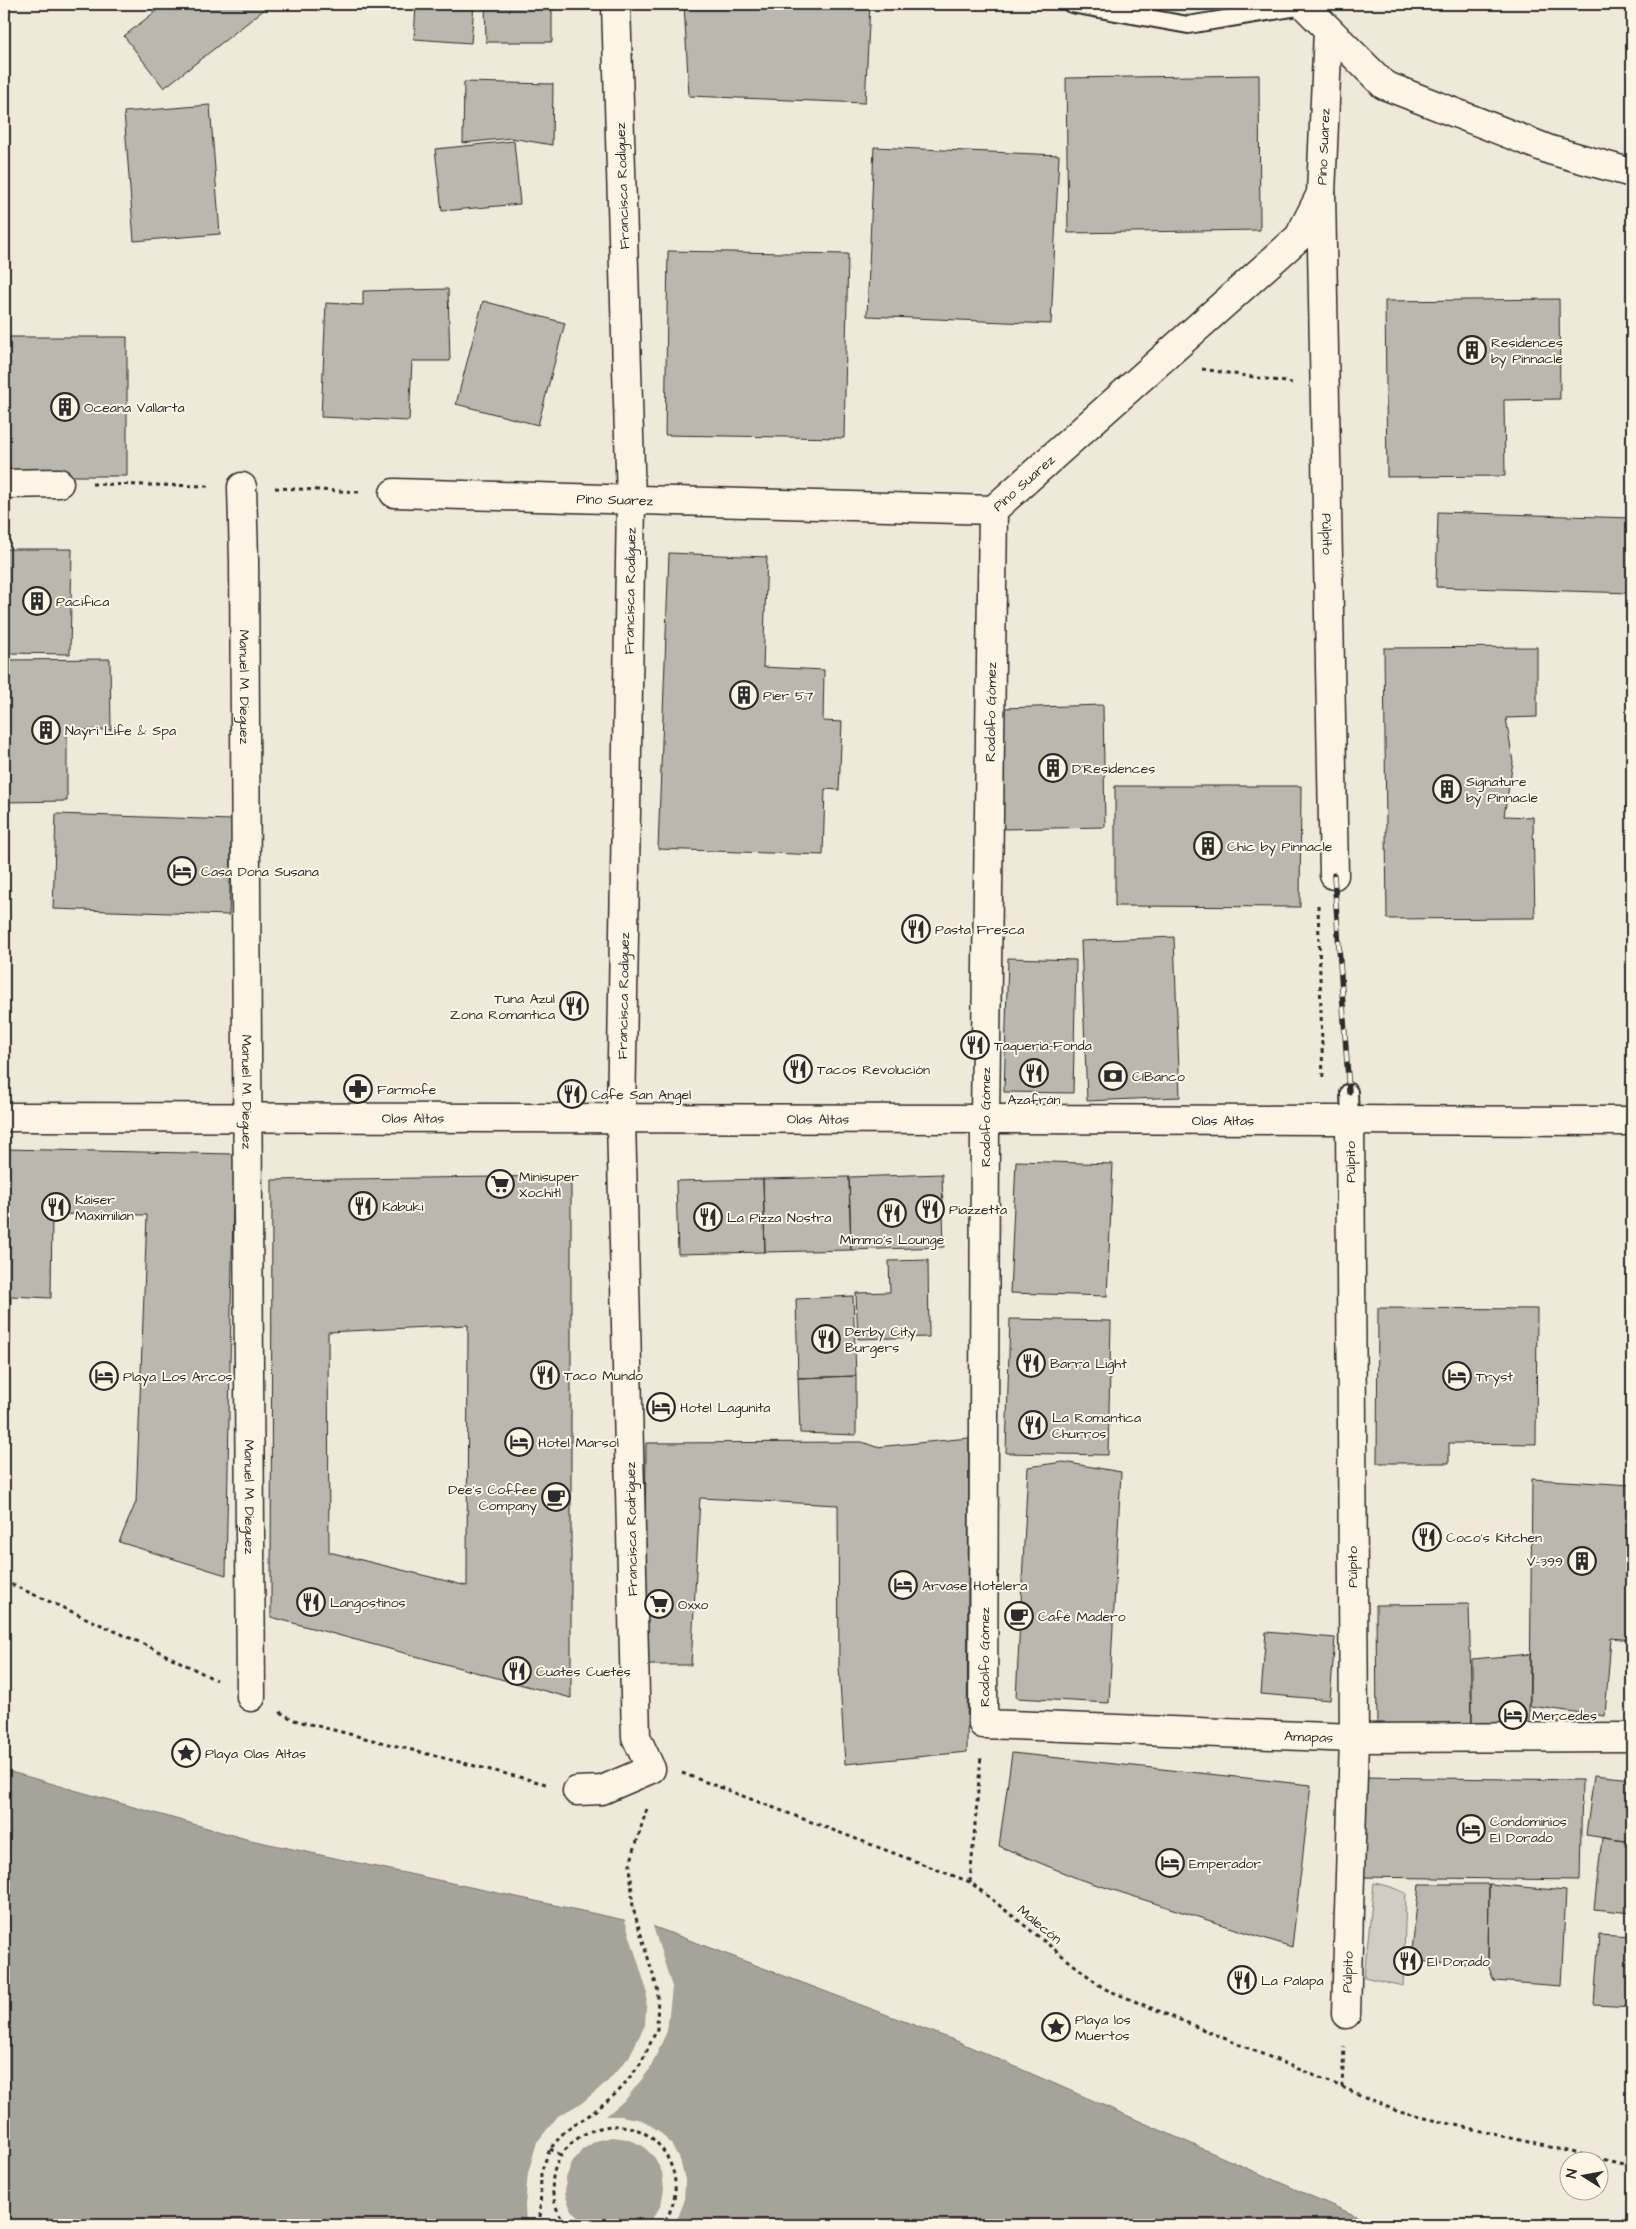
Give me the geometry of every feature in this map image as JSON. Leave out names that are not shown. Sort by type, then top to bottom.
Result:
[{"type":"street","name":"Francisca Rodiguez","points":[[616,4],[630,501],[621,1119]]},
{"type":"street","points":[[1304,5],[1384,85],[1550,150],[1632,173]]},
{"type":"street","name":"Pino Suarez","points":[[394,493],[994,510],[1299,237],[1322,194],[1328,30]]},
{"type":"street","name":"Púlpito","points":[[1322,194],[1334,875]]},
{"type":"street","points":[[4,484],[59,483]]},
{"type":"street","name":"Manuel M. Dieguez","points":[[242,487],[251,1697]]},
{"type":"street","name":"Rodolfo Gómez","points":[[983,1724],[985,1119],[994,510]]},
{"type":"street","name":"Olas Altas","points":[[4,1117],[1632,1121]]},
{"type":"street","name":"Francisca Rodríguez","points":[[621,1119],[636,1737],[651,1769]]},
{"type":"street","name":"Púlpito","points":[[1346,2014],[1354,1738],[1350,1120]]},
{"type":"street","name":"Amapas","points":[[983,1724],[1354,1738],[1632,1737]]},
{"type":"street","points":[[577,1791],[602,1790],[651,1769]]},
{"type":"lane","points":[[1071,4],[1188,25],[1304,5]]},
{"type":"lane","points":[[1349,1092],[1350,1120]]},
{"type":"path","points":[[1160,363],[1324,388]]},
{"type":"path","points":[[1334,875],[1318,875],[1323,1093],[1349,1092]]},
{"type":"path","points":[[970,1882],[983,1724]]},
{"type":"path","points":[[540,2225],[540,2172],[550,2149],[564,2131],[591,2114],[618,2092],[641,2063],[658,2029],[658,1991],[633,1908],[630,1864],[649,1802],[651,1769]]},
{"type":"path","name":"Malecón","points":[[651,1769],[686,1774],[970,1882],[1103,1988],[1399,2112],[1632,2166]]},
{"type":"path","points":[[1342,2087],[1346,2014]]},
{"type":"path","points":[[565,2225],[557,2212],[552,2193],[554,2173],[561,2155],[575,2139],[594,2128],[614,2125],[636,2130],[654,2140],[668,2157],[675,2177],[675,2199],[668,2217],[662,2225]]},
{"type":"path","points":[[550,2149],[561,2155]]},
{"type":"shaded area","points":[[4,1770],[246,1839],[652,1926],[959,2042],[1377,2225],[4,2225]]},
{"type":"shaded area","points":[[1374,1883],[1406,1893],[1403,1986],[1364,1977]]},
{"type":"pier","points":[[624,1917],[652,1923],[672,1987],[667,2031],[650,2069],[626,2099],[606,2116],[621,2116],[642,2120],[659,2131],[671,2144],[680,2160],[685,2180],[684,2202],[675,2225],[645,2225],[652,2219],[661,2205],[664,2189],[662,2172],[655,2158],[643,2146],[628,2139],[612,2137],[596,2141],[582,2150],[572,2163],[566,2178],[565,2194],[571,2210],[585,2225],[526,2225],[525,2206],[528,2173],[537,2142],[558,2116],[583,2102],[608,2081],[629,2057],[645,2025],[647,1991]]},
{"type":"building","points":[[165,4],[261,4],[265,9],[164,88],[124,36]]},
{"type":"building","points":[[416,4],[474,4],[471,43],[414,39]]},
{"type":"building","points":[[485,4],[552,4],[552,42],[486,42]]},
{"type":"building","points":[[684,4],[870,4],[865,103],[689,96]]},
{"type":"building","points":[[1259,75],[1260,230],[1068,233],[1066,78]]},
{"type":"building","points":[[464,82],[553,84],[552,145],[511,138],[463,143]]},
{"type":"building","points":[[210,105],[220,234],[134,241],[124,112]]},
{"type":"building","points":[[514,141],[520,204],[442,211],[435,149]]},
{"type":"building","points":[[874,147],[1059,155],[1051,324],[867,316]]},
{"type":"building","points":[[668,251],[848,254],[844,438],[665,435]]},
{"type":"building","points":[[448,289],[450,361],[412,361],[409,421],[321,417],[326,303],[363,305],[363,291]]},
{"type":"building","name":"Residences by Pinnacle","points":[[1559,299],[1560,399],[1504,400],[1505,476],[1387,477],[1385,301]]},
{"type":"building","points":[[483,301],[565,323],[538,425],[456,404]]},
{"type":"building","name":"Oceana Vallarta","points":[[4,337],[127,337],[127,476],[4,476]]},
{"type":"building","points":[[1438,512],[1632,518],[1632,593],[1436,587]]},
{"type":"building","name":"Pacifica","points":[[4,549],[72,549],[70,654],[4,653]]},
{"type":"building","name":"Pier 57","points":[[669,553],[767,557],[763,667],[824,670],[823,721],[842,722],[839,790],[825,789],[823,855],[658,849]]},
{"type":"building","name":"Signature by Pinnacle","points":[[1537,647],[1537,717],[1506,718],[1513,762],[1504,816],[1533,817],[1535,918],[1387,919],[1384,648]]},
{"type":"building","name":"Nayri Life & Spa","points":[[110,659],[111,730],[67,730],[67,801],[4,802],[4,660]]},
{"type":"building","name":"D'Residences","points":[[1103,705],[1105,827],[1003,829],[1001,708]]},
{"type":"building","name":"Chic by Pinnacle","points":[[1115,786],[1301,786],[1300,907],[1115,906]]},
{"type":"building","points":[[56,814],[232,820],[229,915],[53,909]]},
{"type":"building","points":[[1174,937],[1180,1097],[1087,1101],[1081,941]]},
{"type":"building","points":[[1008,958],[1076,960],[1073,1093],[1004,1092]]},
{"type":"building","points":[[4,1149],[234,1154],[226,1575],[119,1542],[136,1502],[147,1215],[52,1214],[51,1298],[11,1296],[7,1443],[4,1442]]},
{"type":"building","points":[[1016,1161],[1113,1164],[1107,1296],[1010,1293]]},
{"type":"building","points":[[942,1174],[944,1247],[851,1250],[849,1177]]},
{"type":"building","name":"Hotel Marsol","points":[[571,1176],[571,1698],[271,1617],[272,1180]],"holes":[[[468,1325],[467,1586],[329,1552],[328,1332]]]},
{"type":"building","points":[[849,1177],[851,1250],[765,1252],[763,1179]]},
{"type":"building","points":[[763,1179],[765,1252],[678,1254],[676,1181]]},
{"type":"building","points":[[928,1260],[929,1337],[858,1339],[856,1293],[890,1292],[889,1261]]},
{"type":"building","points":[[853,1296],[856,1376],[798,1378],[796,1299]]},
{"type":"building","name":"Tryst","points":[[1378,1308],[1537,1309],[1536,1444],[1449,1443],[1449,1463],[1377,1463]]},
{"type":"building","points":[[1010,1319],[1111,1321],[1108,1455],[1006,1453]]},
{"type":"building","points":[[856,1376],[856,1435],[800,1433],[798,1378]]},
{"type":"building","name":"Arvase Hotelera","points":[[969,1438],[967,1752],[845,1764],[839,1667],[838,1505],[700,1498],[691,1665],[644,1665],[646,1443],[862,1442],[876,1447]]},
{"type":"building","points":[[1063,1462],[1121,1472],[1109,1703],[1016,1698],[1028,1467]]},
{"type":"building","name":"V-399","points":[[1532,1479],[1632,1485],[1632,1640],[1611,1638],[1605,1716],[1530,1706]]},
{"type":"building","points":[[1469,1604],[1472,1726],[1377,1733],[1376,1605]]},
{"type":"building","points":[[1266,1632],[1335,1638],[1330,1700],[1261,1694]]},
{"type":"building","points":[[1530,1654],[1529,1722],[1472,1726],[1472,1659]]},
{"type":"building","name":"Emperador","points":[[1012,1753],[1311,1785],[1292,1947],[1079,1879],[999,1846]]},
{"type":"building","points":[[1594,1775],[1632,1779],[1632,1842],[1586,1835]]},
{"type":"building","name":"Condominios El Dorado","points":[[1361,1777],[1582,1780],[1580,1880],[1360,1877]]},
{"type":"building","points":[[1602,1838],[1632,1842],[1632,1913],[1594,1909]]},
{"type":"building","points":[[1419,1884],[1489,1884],[1488,1965],[1411,1961]]},
{"type":"building","points":[[1489,1884],[1566,1891],[1561,1986],[1494,1981],[1488,1965]]},
{"type":"building","points":[[1599,1935],[1632,1937],[1632,2007],[1594,2005]]},
{"type":"railway","points":[[1334,875],[1349,1092]]},
{"type":"place","name":"Residences by Pinnacle","points":[[1472,350]]},
{"type":"place","name":"Oceana Vallarta","points":[[65,407]]},
{"type":"place","name":"Pacifica","points":[[37,601]]},
{"type":"place","name":"Pier 57","points":[[744,695]]},
{"type":"place","name":"Nayri Life & Spa","points":[[46,730]]},
{"type":"place","name":"D'Residences","points":[[1053,768]]},
{"type":"place","name":"Signature by Pinnacle","points":[[1447,789]]},
{"type":"place","name":"Chic by Pinnacle","points":[[1208,846]]},
{"type":"place","name":"Casa Dona Susana","points":[[182,871]]},
{"type":"place","name":"Pasta Fresca","points":[[916,929]]},
{"type":"place","name":"Tuna Azul Zona Romantica","points":[[574,1006]]},
{"type":"place","name":"Taqueria-Fonda","points":[[975,1045]]},
{"type":"place","name":"Tacos Revolución","points":[[798,1069]]},
{"type":"place","name":"Azafrán","points":[[1034,1073]]},
{"type":"place","name":"CIBanco","points":[[1113,1076]]},
{"type":"place","name":"Farmofe","points":[[358,1089]]},
{"type":"place","name":"Cafe San Angel","points":[[572,1094]]},
{"type":"place","name":"Minisuper Xochitl","points":[[500,1184]]},
{"type":"place","name":"Kabuki","points":[[363,1206]]},
{"type":"place","name":"Kaiser Maximilian","points":[[56,1207]]},
{"type":"place","name":"Piazzetta","points":[[930,1209]]},
{"type":"place","name":"Mimmo's Lounge","points":[[892,1213]]},
{"type":"place","name":"La Pizza Nostra","points":[[708,1217]]},
{"type":"place","name":"Derby City Burgers","points":[[826,1339]]},
{"type":"place","name":"Barra Light","points":[[1031,1363]]},
{"type":"place","name":"Taco Mundo","points":[[545,1375]]},
{"type":"place","name":"Playa Los Arcos","points":[[104,1376]]},
{"type":"place","name":"Tryst","points":[[1457,1376]]},
{"type":"place","name":"Hotel Lagunita","points":[[661,1407]]},
{"type":"place","name":"La Romantica Churros","points":[[1033,1425]]},
{"type":"place","name":"Hotel Marsol","points":[[519,1442]]},
{"type":"place","name":"Dee's Coffee Company","points":[[556,1497]]},
{"type":"place","name":"Coco's Kitchen","points":[[1427,1537]]},
{"type":"place","name":"V-399","points":[[1582,1561]]},
{"type":"place","name":"Arvase Hotelera","points":[[903,1585]]},
{"type":"place","name":"Langostinos","points":[[311,1602]]},
{"type":"place","name":"Oxxo","points":[[659,1604]]},
{"type":"place","name":"Café Madero","points":[[1019,1616]]},
{"type":"place","name":"Cuates Cuetes","points":[[517,1671]]},
{"type":"place","name":"Mercedes","points":[[1513,1715]]},
{"type":"place","name":"Playa Olas Altas","points":[[186,1753]]},
{"type":"place","name":"Condominios El Dorado","points":[[1471,1829]]},
{"type":"place","name":"Emperador","points":[[1170,1863]]},
{"type":"place","name":"El Dorado","points":[[1408,1961]]},
{"type":"place","name":"La Palapa","points":[[1242,1980]]},
{"type":"place","name":"Playa los Muertos","points":[[1056,2027]]}]
